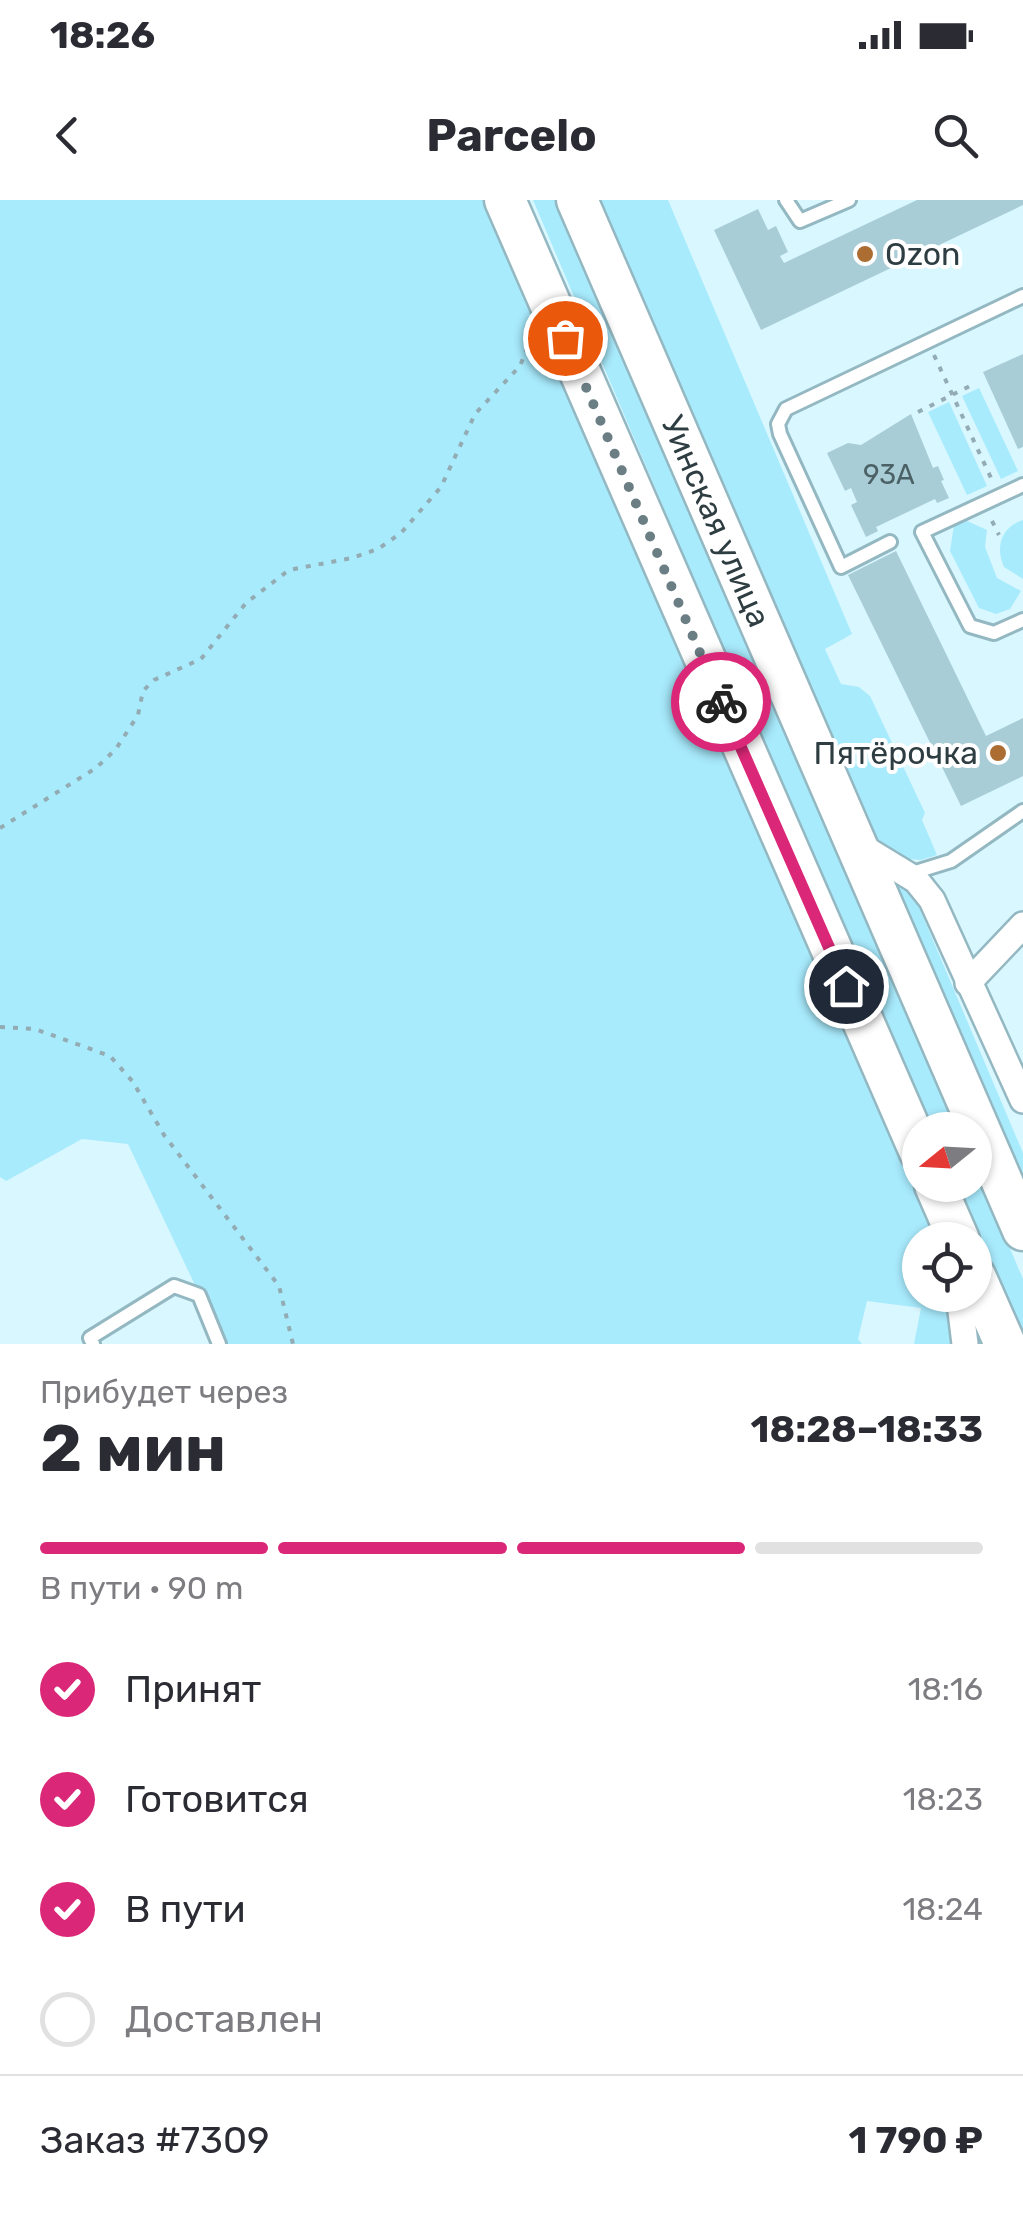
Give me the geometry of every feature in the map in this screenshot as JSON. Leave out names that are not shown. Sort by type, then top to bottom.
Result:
[{"type":"main road","name":"Уинская улица","points":[[506,200],[683,615],[902,1112]]},
{"type":"main road","points":[[519,200],[652,512],[683,615]]},
{"type":"main road","name":"Уинская улица","points":[[577,200],[1023,1230]]},
{"type":"main road","points":[[991,1312],[1005,1344]]},
{"type":"street","points":[[854,842],[907,874],[932,900],[1023,1100]]},
{"type":"street","points":[[968,983],[1023,925]]},
{"type":"street","points":[[961,1312],[966,1344]]},
{"type":"lane","points":[[786,200],[800,222],[849,200]]},
{"type":"lane","points":[[890,542],[840,567],[778,424],[786,409],[1023,296]]},
{"type":"lane","points":[[1023,485],[922,532],[970,626],[994,632],[1023,620]]},
{"type":"lane","points":[[907,874],[926,872],[951,861],[1023,811]]},
{"type":"lane","points":[[93,1344],[90,1338],[174,1286],[198,1295],[219,1344]]},
{"type":"path","points":[[928,342],[1000,496]]},
{"type":"path","points":[[0,828],[96,768],[116,749],[138,715],[142,690],[154,680],[201,659],[246,604],[289,570],[352,558],[378,549],[402,533],[440,487],[475,414],[520,366],[528,346]]},
{"type":"path","points":[[918,412],[976,383]]},
{"type":"path","points":[[0,1028],[35,1029],[110,1056],[133,1082],[164,1136],[279,1286],[293,1344]]},
{"type":"shaded area","points":[[0,200],[491,200],[902,1153],[902,1202],[923,1202],[930,1218],[931,1222],[902,1222],[902,1306],[867,1301],[858,1339],[862,1344],[223,1344],[128,1144],[82,1139],[6,1181],[0,1177]]},
{"type":"shaded area","points":[[533,200],[561,200],[951,1112],[912,1112],[743,717],[668,518]]},
{"type":"shaded area","points":[[599,200],[668,200],[852,634],[825,649],[841,684],[859,687],[870,696],[925,813],[922,820],[937,855],[921,860],[896,858],[872,833]]},
{"type":"shaded area","points":[[979,388],[1018,471],[1001,479],[962,396]]},
{"type":"shaded area","points":[[949,402],[987,486],[967,495],[928,412]]},
{"type":"shaded area","points":[[1023,520],[1023,579],[1004,567],[1000,552],[1009,527]]},
{"type":"shaded area","points":[[967,521],[987,530],[985,547],[997,578],[1021,591],[1010,609],[996,614],[979,608],[950,551],[954,525]]},
{"type":"shaded area","points":[[885,873],[909,892],[919,907],[1023,1153],[1023,1192],[992,1120],[992,1112],[988,1112]]},
{"type":"shaded area","points":[[953,1202],[990,1202],[1023,1279],[1023,1344],[992,1289],[992,1222],[965,1222]]},
{"type":"shaded area","points":[[920,1312],[953,1312],[958,1344],[914,1344]]},
{"type":"building","points":[[917,200],[1023,200],[1023,205],[761,330],[714,230],[758,209],[768,230],[776,226],[788,252],[780,256],[784,263]]},
{"type":"building","points":[[1023,354],[1023,447],[1018,449],[983,372]]},
{"type":"building","points":[[911,414],[933,468],[938,466],[949,498],[937,503],[935,499],[876,527],[878,531],[866,537],[851,505],[857,502],[851,488],[845,491],[827,453],[848,443],[861,445]]},
{"type":"building","points":[[896,551],[986,736],[1023,718],[1023,776],[961,806],[848,575]]},
{"type":"way so far","points":[[565,338],[721,702]]},
{"type":"place","name":"Ozon","points":[[865,254]]},
{"type":"place","name":"Пятёрочка","points":[[998,753]]},
{"type":"route","points":[[721,702],[846,986]]}]
